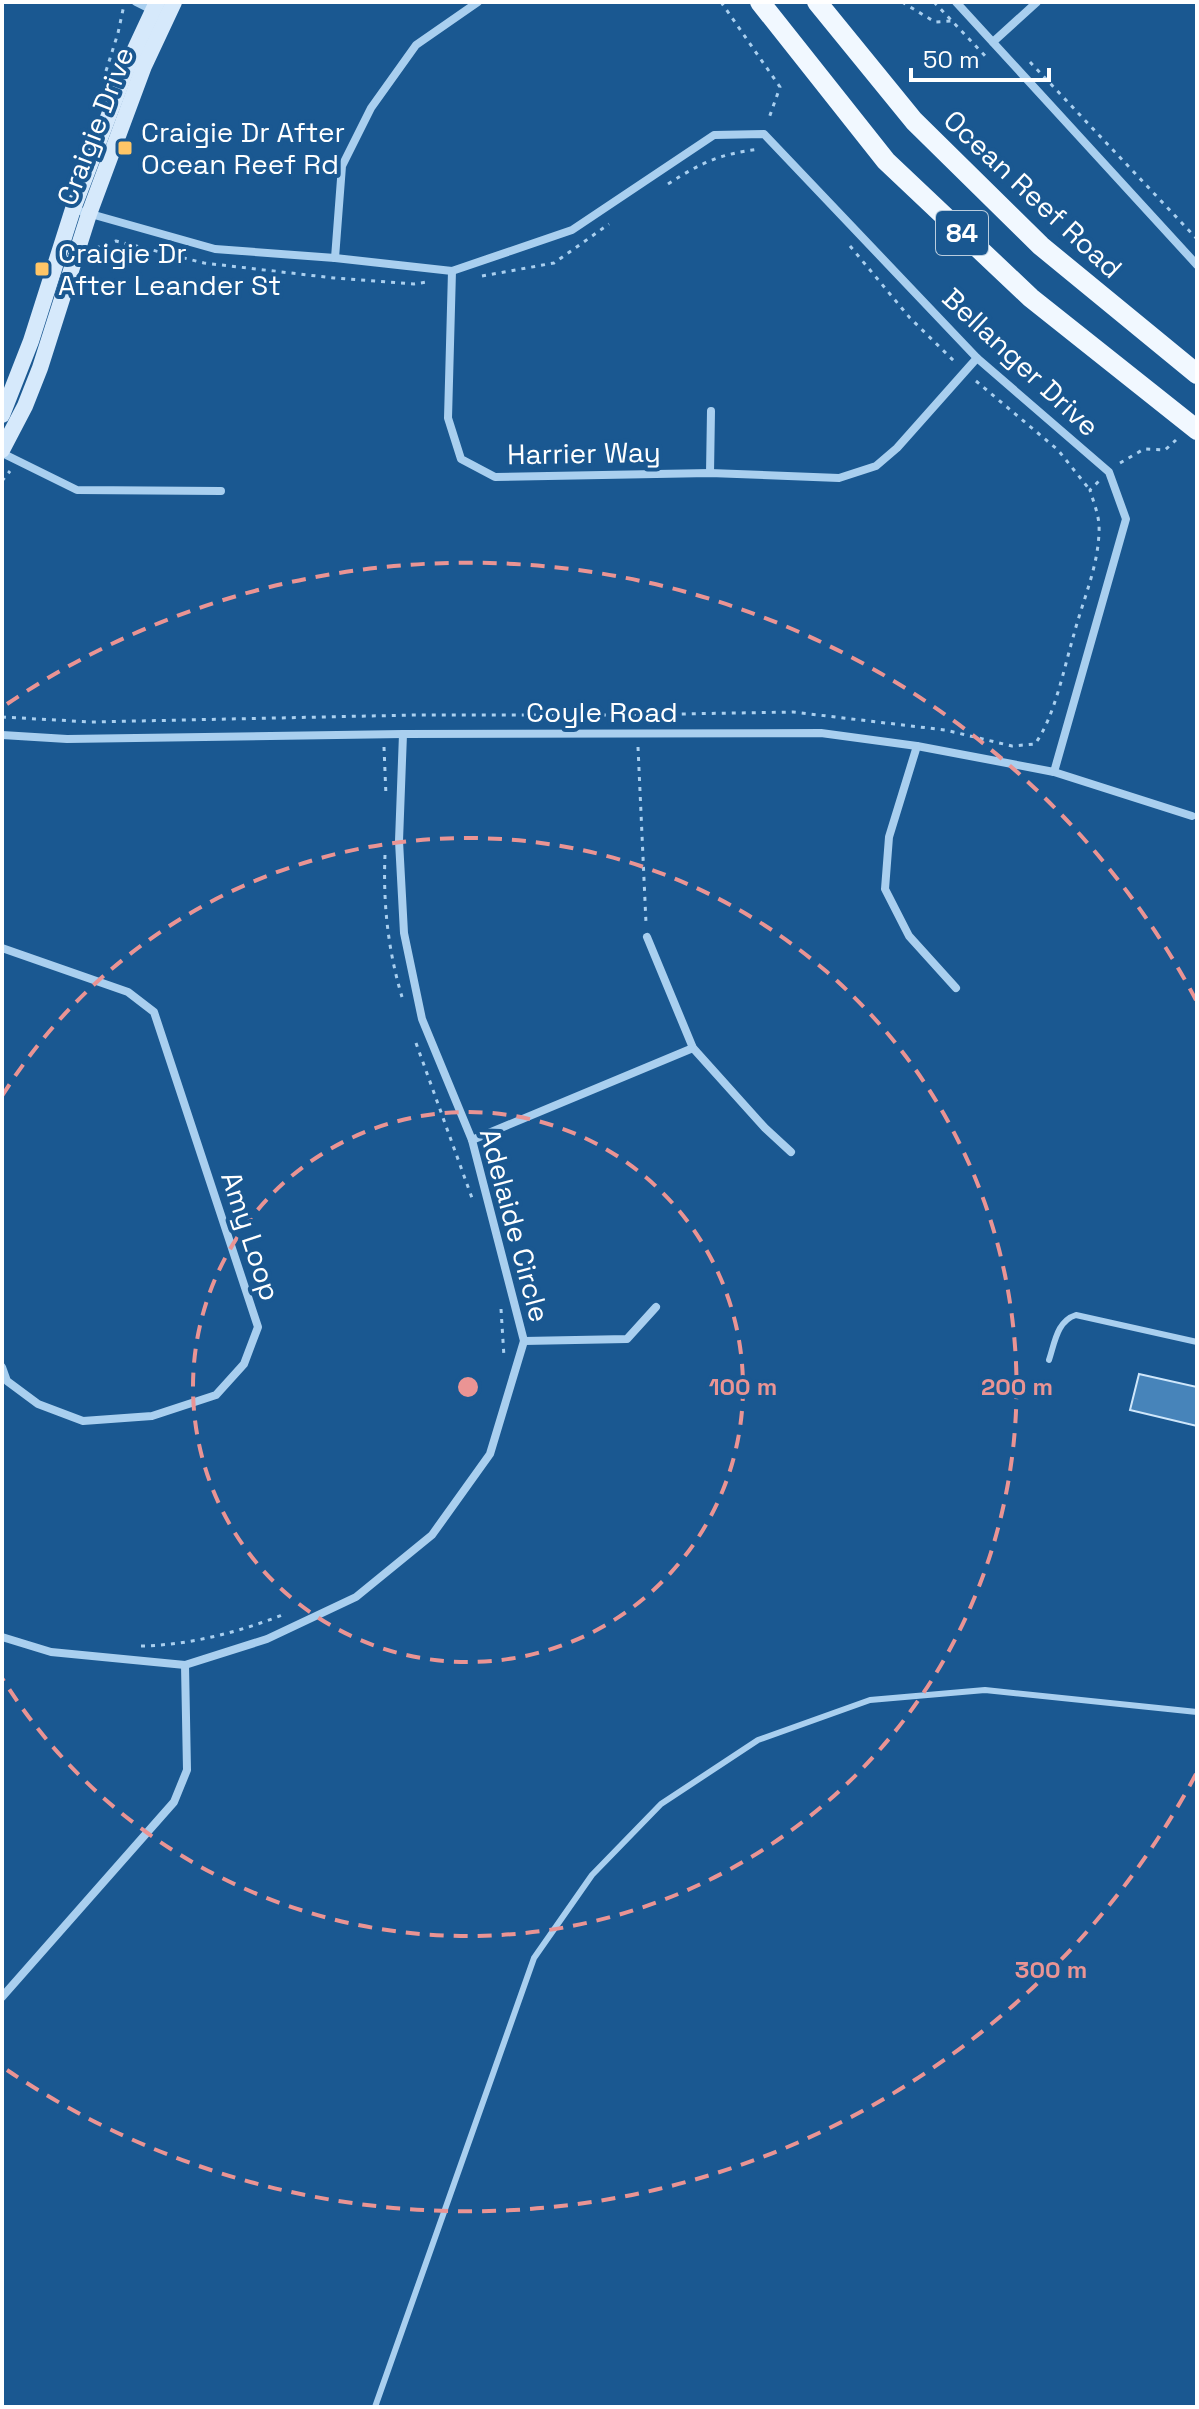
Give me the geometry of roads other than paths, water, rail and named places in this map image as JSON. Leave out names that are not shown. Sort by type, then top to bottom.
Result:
[{"type":"main road","name":"84","points":[[760,2],[886,161],[1031,298],[1192,437]]},
{"type":"main road","name":"Ocean Reef Road","points":[[817,2],[914,121],[1030,235],[1197,374]]},
{"type":"main road","name":"Craigie Drive","points":[[2,415],[81,211],[130,60],[162,8]]},
{"type":"main road","name":"Craigie Drive","points":[[2,452],[40,368],[81,211]]},
{"type":"street","points":[[136,2],[162,8]]},
{"type":"street","points":[[335,258],[342,166],[371,108],[416,45],[478,2]]},
{"type":"street","points":[[956,2],[1197,265]]},
{"type":"street","points":[[993,42],[1037,2]]},
{"type":"street","name":"Bellanger Drive","points":[[452,275],[572,230],[714,135],[764,134],[977,358],[1109,472],[1126,519],[1054,772]]},
{"type":"street","points":[[81,211],[215,249],[335,258],[452,275]]},
{"type":"street","name":"Harrier Way","points":[[452,275],[448,418],[461,459],[495,477],[710,473],[839,478],[876,466],[897,448],[977,358]]},
{"type":"street","points":[[710,473],[711,411]]},
{"type":"street","points":[[2,452],[77,490],[221,491]]},
{"type":"street","name":"Coyle Road","points":[[2,735],[67,739],[383,734],[821,733],[917,746],[1054,772],[1192,816]]},
{"type":"street","name":"Adelaide Circle","points":[[2,1637],[51,1652],[185,1665],[267,1639],[356,1597],[432,1535],[490,1454],[524,1341],[472,1140],[422,1019],[404,933],[399,841],[403,734]]},
{"type":"street","points":[[917,746],[889,837],[885,889],[909,936],[956,988]]},
{"type":"street","points":[[647,937],[693,1048],[765,1128],[791,1152]]},
{"type":"street","name":"Amy Loop","points":[[2,948],[128,992],[154,1012],[258,1327],[244,1364],[216,1395],[152,1416],[83,1421],[38,1404],[7,1381],[2,1367]]},
{"type":"street","points":[[472,1140],[693,1048]]},
{"type":"street","points":[[524,1341],[627,1339],[656,1307]]},
{"type":"street","points":[[2,1997],[174,1802],[187,1770],[185,1665]]},
{"type":"lane","points":[[1049,1360],[1061,1324],[1066,1318],[1076,1315],[1197,1342]]},
{"type":"lane","points":[[375,2407],[534,1958],[592,1875],[661,1804],[758,1740],[870,1700],[985,1690],[1197,1712]]},
{"type":"place","name":"Craigie Dr After Ocean Reef Rd","points":[[125,148]]},
{"type":"place","name":"Craigie Dr After Leander St","points":[[42,269]]}]
